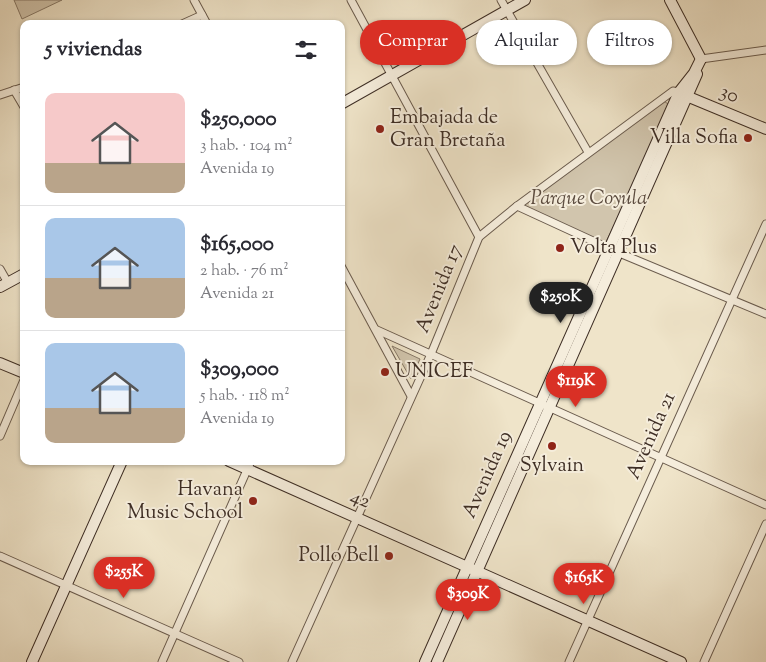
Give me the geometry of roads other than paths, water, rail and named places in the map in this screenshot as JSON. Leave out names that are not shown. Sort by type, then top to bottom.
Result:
[{"type":"main road","points":[[345,102],[525,0]]},
{"type":"main road","points":[[670,0],[701,59]]},
{"type":"main road","name":"Avenida 19","points":[[437,662],[472,569],[613,250],[701,59]]},
{"type":"main road","name":"30","points":[[684,95],[766,129]]},
{"type":"main road","points":[[4,285],[20,276]]},
{"type":"main road","points":[[0,363],[20,371]]},
{"type":"main road","points":[[32,662],[120,465]]},
{"type":"main road","name":"42","points":[[249,465],[356,518],[681,662]]},
{"type":"main road","name":"Avenida 19","points":[[424,662],[472,569]]},
{"type":"street","points":[[194,0],[205,20]]},
{"type":"street","points":[[351,0],[479,237]]},
{"type":"street","points":[[501,0],[588,152]]},
{"type":"street","points":[[191,20],[202,15]]},
{"type":"street","points":[[701,59],[766,50]]},
{"type":"street","points":[[0,95],[20,88]]},
{"type":"street","points":[[14,90],[20,100]]},
{"type":"street","name":"Avenida 17","points":[[292,662],[410,396],[431,354],[479,237],[588,152],[672,91],[684,95]]},
{"type":"street","points":[[517,206],[613,250],[766,314]]},
{"type":"street","name":"Avenida 21","points":[[569,662],[766,224]]},
{"type":"street","points":[[0,268],[4,285]]},
{"type":"street","points":[[345,273],[377,330],[410,396]]},
{"type":"street","points":[[377,330],[766,505]]},
{"type":"street","points":[[0,436],[20,389]]},
{"type":"street","points":[[162,662],[249,465]]},
{"type":"street","points":[[704,662],[766,524]]},
{"type":"street","points":[[0,556],[240,662]]},
{"type":"place","name":"Embajada de Gran Bretaña","points":[[380,129]]},
{"type":"place","name":"Villa Sofia","points":[[748,138]]},
{"type":"place","name":"Volta Plus","points":[[560,248]]},
{"type":"place","name":"UNICEF","points":[[385,372]]},
{"type":"place","name":"Sylvain","points":[[552,446]]},
{"type":"place","name":"Havana Music School","points":[[253,501]]},
{"type":"place","name":"Pollo Bell","points":[[389,556]]},
{"type":"park label","name":"Parque Coyula","points":[[589,199]]}]
